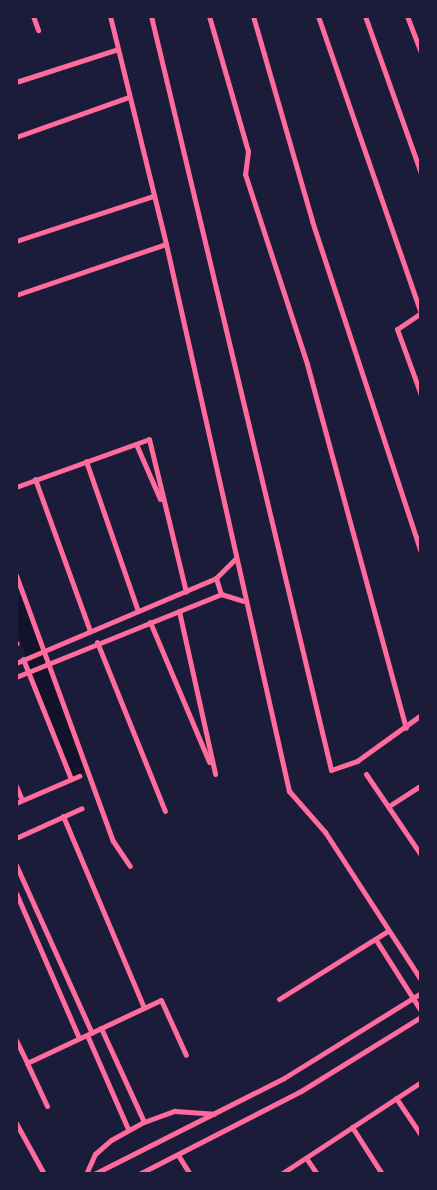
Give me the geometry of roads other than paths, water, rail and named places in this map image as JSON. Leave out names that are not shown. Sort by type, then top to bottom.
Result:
[{"type":"street","points":[[33,16],[38,30]]},
{"type":"street","points":[[110,16],[128,97],[166,244],[244,601],[289,790],[313,818],[421,980]]},
{"type":"street","points":[[151,16],[331,770],[357,761],[421,716]]},
{"type":"street","points":[[209,16],[248,151],[245,174],[307,364],[406,728]]},
{"type":"street","points":[[253,16],[312,221],[421,553]]},
{"type":"street","points":[[318,16],[421,313],[396,329],[421,395]]},
{"type":"street","points":[[365,16],[421,173]]},
{"type":"street","points":[[407,16],[421,52]]},
{"type":"street","points":[[16,82],[118,49]]},
{"type":"street","points":[[16,137],[128,97]]},
{"type":"street","points":[[16,241],[153,196]]},
{"type":"street","points":[[16,295],[166,244]]},
{"type":"street","points":[[16,487],[136,444],[151,441],[164,507],[186,592]]},
{"type":"street","points":[[136,444],[164,507]]},
{"type":"street","points":[[86,462],[138,611]]},
{"type":"street","points":[[35,479],[90,631]]},
{"type":"street","points":[[16,663],[216,578],[235,559]]},
{"type":"street","points":[[16,574],[42,651],[113,841],[130,866]]},
{"type":"street","points":[[216,578],[221,594]]},
{"type":"street","points":[[16,677],[97,642],[221,594],[244,601]]},
{"type":"street","points":[[179,611],[211,766]]},
{"type":"street","points":[[150,622],[192,731],[215,774]]},
{"type":"street","points":[[97,642],[165,811]]},
{"type":"street","points":[[26,658],[71,779]]},
{"type":"street","points":[[366,774],[421,855]]},
{"type":"street","points":[[16,786],[19,802],[79,776]]},
{"type":"street","points":[[389,806],[421,786]]},
{"type":"street","points":[[16,838],[82,808]]},
{"type":"street","points":[[63,816],[144,1008]]},
{"type":"street","points":[[16,865],[128,1129]]},
{"type":"street","points":[[16,892],[79,1038]]},
{"type":"street","points":[[279,999],[388,931]]},
{"type":"street","points":[[376,940],[421,1011]]},
{"type":"street","points":[[94,1174],[284,1078],[421,993]]},
{"type":"street","points":[[27,1063],[144,1008],[164,1002],[186,1055]]},
{"type":"street","points":[[139,1174],[301,1090],[421,1017]]},
{"type":"street","points":[[101,1028],[144,1122]]},
{"type":"street","points":[[16,1040],[47,1106]]},
{"type":"street","points":[[281,1174],[421,1082]]},
{"type":"street","points":[[396,1098],[421,1136]]},
{"type":"street","points":[[86,1174],[95,1154],[128,1129],[175,1111],[214,1114]]},
{"type":"street","points":[[16,1123],[44,1174]]},
{"type":"street","points":[[352,1127],[382,1174]]},
{"type":"street","points":[[178,1155],[190,1174]]},
{"type":"street","points":[[306,1158],[317,1174]]},
{"type":"waterway","points":[[16,604],[76,767]]}]
